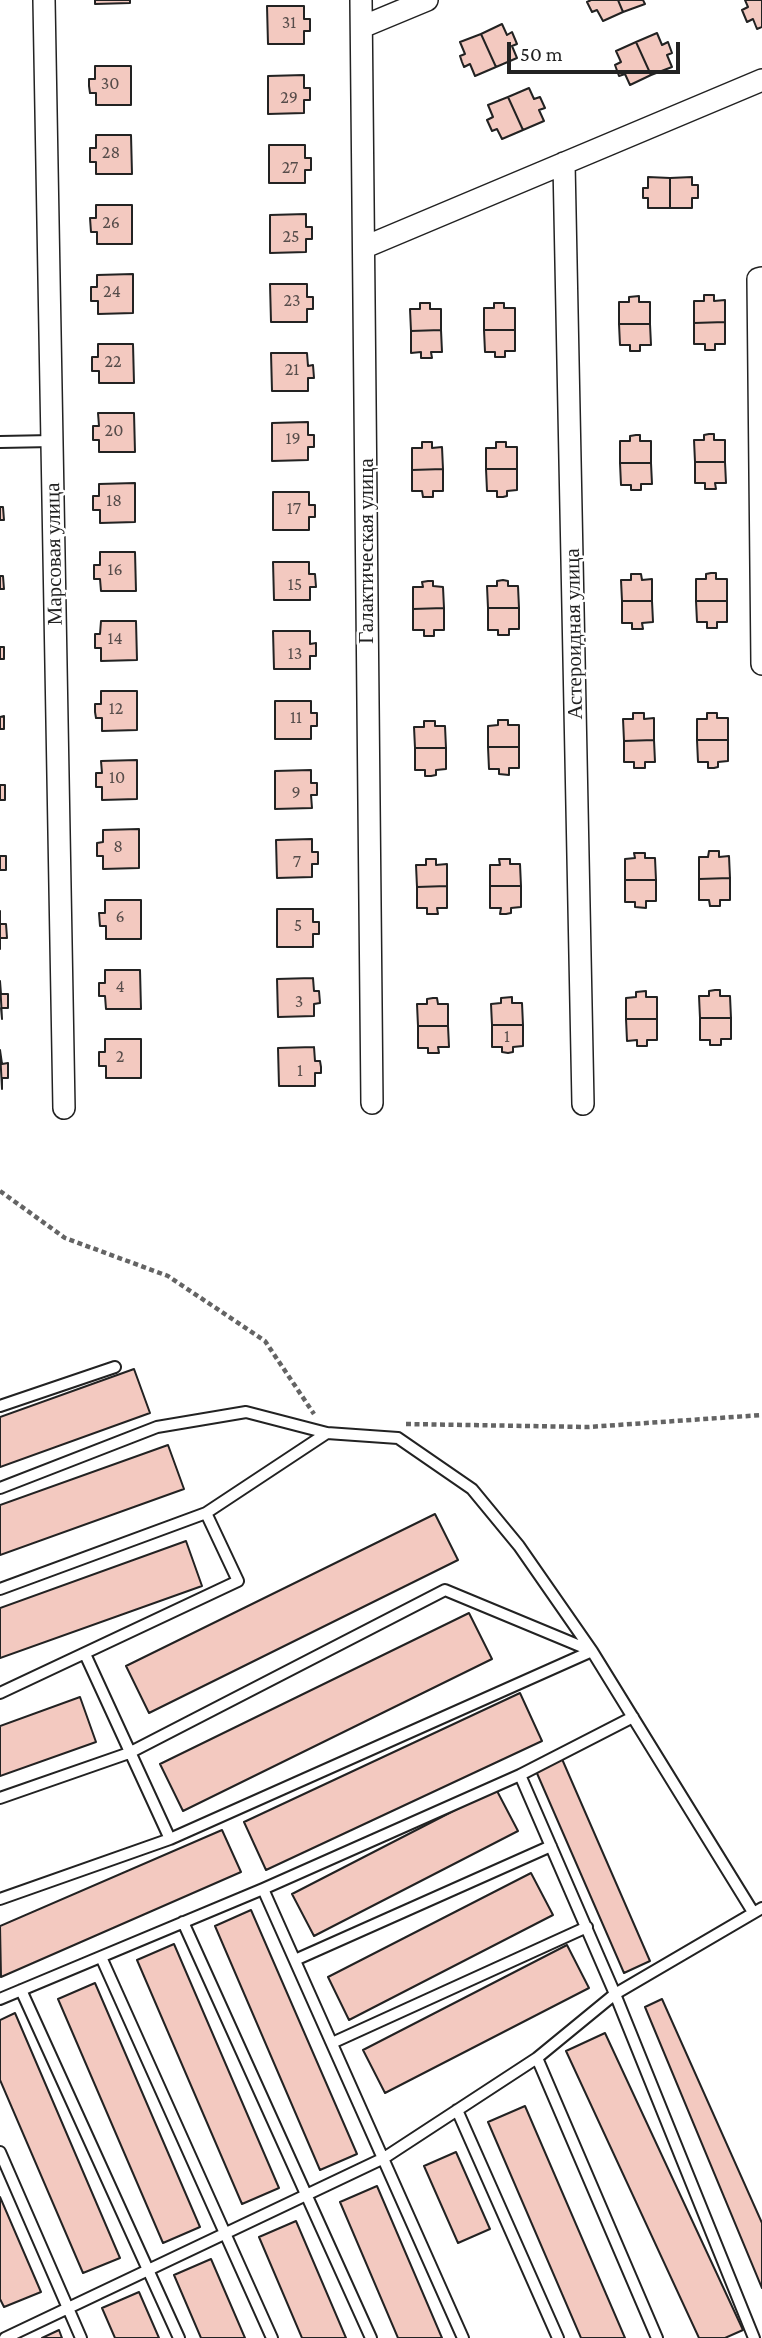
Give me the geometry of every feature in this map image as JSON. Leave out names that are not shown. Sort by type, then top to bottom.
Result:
[{"type":"street","name":"Марсовая улица","points":[[44,0],[64,1108]]},
{"type":"street","name":"Галактическая улица","points":[[361,0],[372,1103]]},
{"type":"street","points":[[362,26],[427,0]]},
{"type":"street","points":[[365,247],[762,79]]},
{"type":"street","name":"Астероидная улица","points":[[564,163],[583,1104]]},
{"type":"street","points":[[762,278],[758,279],[762,664]]},
{"type":"lane","points":[[0,442],[52,441]]},
{"type":"lane","points":[[0,1406],[115,1367]]},
{"type":"lane","points":[[0,1488],[157,1427],[246,1412],[327,1433],[398,1438],[472,1489],[519,1546],[592,1651],[758,1910],[615,1994],[537,2057],[384,2158],[66,2306],[5,2338]]},
{"type":"lane","points":[[0,1589],[206,1513],[327,1433]]},
{"type":"lane","points":[[0,1693],[238,1581],[206,1513]]},
{"type":"lane","points":[[0,1798],[129,1752],[445,1590],[592,1651]]},
{"type":"lane","points":[[0,1899],[170,1839],[592,1651]]},
{"type":"lane","points":[[85,1654],[170,1839]]},
{"type":"lane","points":[[0,1999],[262,1889],[520,1775],[633,1717]]},
{"type":"lane","points":[[520,1775],[615,1994],[754,2338]]},
{"type":"lane","points":[[295,1960],[551,1846]]},
{"type":"lane","points":[[262,1889],[463,2338]]},
{"type":"lane","points":[[183,1922],[371,2338]]},
{"type":"lane","points":[[332,2043],[587,1927]]},
{"type":"lane","points":[[101,1957],[272,2338]]},
{"type":"lane","points":[[21,1990],[149,2267],[178,2338]]},
{"type":"lane","points":[[537,2057],[657,2338]]},
{"type":"lane","points":[[457,2110],[558,2338]]},
{"type":"lane","points":[[0,2152],[81,2338]]},
{"type":"path","points":[[0,1191],[65,1238],[168,1276],[265,1341],[327,1433]]},
{"type":"path","points":[[399,1425],[588,1427],[762,1415]]},
{"type":"building","points":[[95,0],[130,0],[130,3],[95,4]]},
{"type":"building","points":[[618,0],[623,12],[603,21],[597,10],[592,12],[587,2]]},
{"type":"building","points":[[618,0],[643,0],[645,4],[623,12]]},
{"type":"building","points":[[745,0],[762,0],[762,27],[757,29],[753,19],[747,22],[742,10],[748,7]]},
{"type":"building","points":[[267,6],[304,6],[304,19],[310,19],[310,31],[304,31],[304,44],[268,44]]},
{"type":"building","points":[[502,24],[507,35],[512,32],[517,44],[512,46],[517,58],[496,67],[481,34]]},
{"type":"building","points":[[657,33],[662,45],[668,42],[672,53],[667,55],[672,67],[651,75],[636,42]]},
{"type":"building","points":[[481,34],[496,67],[475,76],[470,64],[464,67],[460,56],[465,54],[460,42]]},
{"type":"building","points":[[636,42],[651,75],[630,85],[625,74],[619,76],[615,65],[621,62],[616,51]]},
{"type":"building","points":[[95,66],[131,66],[131,105],[96,105],[96,93],[90,93],[89,86],[89,79],[95,79]]},
{"type":"building","points":[[304,75],[304,88],[310,88],[310,100],[304,100],[304,113],[268,114],[268,76]]},
{"type":"building","points":[[529,88],[534,99],[540,97],[545,108],[539,110],[544,121],[523,130],[508,97]]},
{"type":"building","points":[[508,97],[523,130],[502,139],[497,129],[492,131],[487,120],[493,117],[488,105]]},
{"type":"building","points":[[96,135],[131,135],[132,174],[96,174],[96,162],[90,162],[90,148],[96,148]]},
{"type":"building","points":[[269,145],[305,145],[305,158],[311,158],[311,170],[305,170],[305,183],[269,183]]},
{"type":"building","points":[[648,177],[670,178],[670,208],[648,208],[648,198],[643,198],[643,188],[648,188]]},
{"type":"building","points":[[692,177],[692,185],[698,185],[698,198],[692,198],[692,208],[670,208],[670,178]]},
{"type":"building","points":[[96,205],[132,205],[132,244],[97,244],[97,232],[91,232],[90,218],[96,218]]},
{"type":"building","points":[[306,214],[306,227],[312,227],[312,239],[306,239],[306,252],[270,253],[270,215]]},
{"type":"building","points":[[133,274],[133,313],[98,314],[98,301],[91,301],[91,287],[97,287],[97,275]]},
{"type":"building","points":[[270,284],[307,284],[307,297],[313,297],[313,309],[307,309],[307,322],[271,322]]},
{"type":"building","points":[[704,295],[714,295],[714,301],[725,300],[725,322],[694,323],[694,301],[704,301]]},
{"type":"building","points":[[639,296],[639,302],[650,302],[650,324],[619,324],[619,302],[629,302],[629,297]]},
{"type":"building","points":[[420,303],[430,303],[430,309],[441,309],[441,330],[411,331],[410,309],[420,309]]},
{"type":"building","points":[[494,303],[504,303],[504,308],[515,308],[515,330],[484,330],[484,308],[494,308]]},
{"type":"building","points":[[725,322],[725,344],[715,344],[715,350],[705,350],[705,344],[694,344],[694,323]]},
{"type":"building","points":[[619,324],[650,324],[651,345],[640,345],[640,351],[630,351],[630,345],[620,345]]},
{"type":"building","points":[[441,330],[442,352],[431,352],[432,358],[421,358],[421,352],[411,353],[411,331]]},
{"type":"building","points":[[484,330],[515,330],[515,351],[505,351],[505,357],[495,357],[495,352],[485,352]]},
{"type":"building","points":[[98,344],[133,344],[134,383],[99,383],[99,371],[92,371],[92,357],[98,357]]},
{"type":"building","points":[[271,353],[307,353],[308,366],[313,365],[314,378],[308,378],[308,391],[272,391]]},
{"type":"building","points":[[98,413],[134,413],[135,452],[99,452],[99,440],[93,440],[93,426],[99,426]]},
{"type":"building","points":[[308,422],[308,435],[314,435],[314,447],[308,447],[308,460],[272,461],[272,423]]},
{"type":"building","points":[[714,434],[714,440],[725,440],[725,462],[695,462],[694,440],[704,440],[704,435]]},
{"type":"building","points":[[640,435],[640,441],[651,441],[651,463],[620,463],[620,441],[630,441],[630,436]]},
{"type":"building","points":[[422,442],[432,442],[432,448],[442,447],[443,469],[412,470],[412,448],[422,448]]},
{"type":"building","points":[[496,442],[506,442],[506,447],[517,447],[517,469],[486,469],[486,448],[496,448]]},
{"type":"building","points":[[695,462],[725,462],[726,483],[715,483],[716,489],[705,489],[705,483],[695,483]]},
{"type":"building","points":[[620,463],[651,463],[652,484],[641,484],[641,490],[631,490],[631,485],[621,485]]},
{"type":"building","points":[[443,469],[443,491],[433,491],[433,497],[423,497],[422,491],[412,491],[412,470]]},
{"type":"building","points":[[486,469],[517,469],[517,490],[507,491],[507,496],[503,497],[497,497],[497,491],[487,491]]},
{"type":"building","points":[[135,483],[135,522],[100,523],[100,510],[93,510],[93,496],[99,496],[99,484]]},
{"type":"building","points":[[273,492],[309,492],[309,505],[315,505],[315,517],[309,517],[309,530],[273,530]]},
{"type":"building","points":[[0,507],[3,507],[4,520],[0,520]]},
{"type":"building","points":[[100,552],[135,552],[136,591],[101,591],[100,579],[94,579],[94,565],[100,565]]},
{"type":"building","points":[[273,562],[309,562],[309,574],[315,574],[316,587],[310,587],[310,600],[274,600]]},
{"type":"building","points":[[716,573],[716,579],[727,579],[727,601],[696,601],[696,579],[706,579],[706,574]]},
{"type":"building","points":[[631,574],[641,574],[642,580],[652,579],[652,601],[622,601],[621,580],[631,580]]},
{"type":"building","points":[[0,576],[3,576],[4,589],[0,589]]},
{"type":"building","points":[[433,581],[433,586],[443,587],[444,608],[413,609],[413,587],[423,587],[422,582]]},
{"type":"building","points":[[497,581],[508,581],[508,586],[518,586],[519,608],[488,608],[487,586],[497,586]]},
{"type":"building","points":[[622,601],[652,601],[653,622],[642,623],[643,629],[632,629],[632,623],[622,623]]},
{"type":"building","points":[[696,601],[727,601],[727,622],[717,622],[717,628],[707,628],[707,622],[697,622]]},
{"type":"building","points":[[444,608],[444,630],[434,630],[434,636],[424,636],[424,630],[413,630],[413,609]]},
{"type":"building","points":[[488,608],[519,608],[519,629],[509,629],[509,635],[498,635],[498,630],[488,630]]},
{"type":"building","points":[[101,621],[136,621],[137,660],[101,661],[101,648],[95,648],[95,634],[100,634]]},
{"type":"building","points":[[273,631],[310,631],[310,644],[316,643],[316,656],[310,656],[310,669],[274,669]]},
{"type":"building","points":[[0,647],[4,647],[4,659],[0,659]]},
{"type":"building","points":[[101,691],[137,691],[137,730],[102,731],[102,718],[96,718],[95,712],[95,704],[101,704]]},
{"type":"building","points":[[275,701],[311,701],[311,713],[317,713],[317,726],[311,726],[311,739],[275,739]]},
{"type":"building","points":[[633,713],[644,713],[644,719],[654,718],[654,740],[624,741],[623,719],[633,719]]},
{"type":"building","points":[[707,713],[717,713],[717,718],[728,718],[728,740],[697,740],[697,719],[707,719]]},
{"type":"building","points":[[4,716],[4,729],[0,729],[0,717]]},
{"type":"building","points":[[498,720],[508,720],[508,725],[519,725],[519,747],[488,747],[488,726],[498,725]]},
{"type":"building","points":[[424,721],[435,721],[435,726],[445,726],[446,748],[415,748],[414,727],[424,727]]},
{"type":"building","points":[[654,740],[655,762],[645,762],[645,768],[634,768],[634,762],[624,762],[624,741]]},
{"type":"building","points":[[697,740],[728,740],[728,761],[718,762],[718,767],[714,768],[708,768],[708,762],[698,762]]},
{"type":"building","points":[[488,747],[519,747],[519,768],[509,768],[509,775],[499,774],[499,769],[489,769]]},
{"type":"building","points":[[415,748],[446,748],[446,769],[436,770],[436,775],[431,776],[425,776],[425,770],[415,770]]},
{"type":"building","points":[[137,760],[137,799],[102,800],[102,787],[96,787],[96,773],[102,773],[101,761]]},
{"type":"building","points":[[311,770],[311,783],[317,783],[317,795],[311,795],[312,808],[275,809],[275,771]]},
{"type":"building","points":[[0,785],[5,785],[5,800],[0,800]]},
{"type":"building","points":[[139,829],[139,868],[103,869],[103,856],[97,856],[97,843],[103,842],[103,830]]},
{"type":"building","points":[[312,839],[312,852],[318,852],[318,864],[312,864],[312,877],[277,878],[276,840]]},
{"type":"building","points":[[709,851],[719,851],[719,857],[729,856],[730,878],[699,879],[699,857],[708,857]]},
{"type":"building","points":[[634,853],[645,853],[645,858],[655,858],[656,880],[625,880],[625,859],[635,858]]},
{"type":"building","points":[[0,856],[6,856],[6,870],[0,870]]},
{"type":"building","points":[[426,859],[436,859],[436,865],[447,864],[447,886],[417,887],[416,865],[426,865]]},
{"type":"building","points":[[499,859],[510,859],[510,864],[520,864],[521,886],[490,886],[490,865],[500,865]]},
{"type":"building","points":[[730,878],[730,900],[720,900],[720,906],[710,906],[709,900],[699,900],[699,879]]},
{"type":"building","points":[[625,880],[656,880],[656,901],[646,901],[646,908],[635,907],[635,902],[625,902]]},
{"type":"building","points":[[447,886],[447,908],[437,908],[438,914],[427,914],[427,908],[417,908],[417,887]]},
{"type":"building","points":[[490,886],[521,886],[521,907],[511,908],[511,913],[506,914],[500,914],[501,908],[490,908]]},
{"type":"building","points":[[105,900],[141,900],[141,939],[106,939],[106,926],[100,926],[99,913],[105,913]]},
{"type":"building","points":[[277,909],[313,909],[313,922],[319,922],[319,934],[313,934],[313,947],[277,947]]},
{"type":"building","points":[[0,924],[6,924],[7,938],[0,938]]},
{"type":"building","points":[[105,970],[140,970],[141,1009],[106,1009],[105,996],[99,996],[99,983],[105,983]]},
{"type":"building","points":[[313,978],[314,991],[319,991],[320,1003],[314,1004],[314,1016],[278,1017],[277,979]]},
{"type":"building","points":[[0,981],[1,994],[8,994],[8,1008],[1,1008]]},
{"type":"building","points":[[720,990],[720,996],[730,996],[731,1018],[700,1018],[699,996],[709,996],[709,991]]},
{"type":"building","points":[[646,991],[646,997],[657,997],[657,1019],[626,1019],[626,998],[636,997],[636,992]]},
{"type":"building","points":[[512,997],[512,1003],[522,1003],[523,1025],[492,1025],[491,1004],[501,1003],[501,998]]},
{"type":"building","points":[[437,998],[438,1004],[448,1004],[448,1026],[418,1026],[417,1004],[427,1004],[427,999]]},
{"type":"building","points":[[700,1018],[731,1018],[731,1039],[721,1039],[721,1045],[710,1045],[710,1040],[700,1040]]},
{"type":"building","points":[[626,1019],[657,1019],[657,1040],[647,1040],[647,1046],[637,1046],[637,1040],[627,1041]]},
{"type":"building","points":[[492,1025],[523,1025],[523,1046],[513,1047],[513,1052],[508,1053],[502,1052],[502,1047],[492,1047]]},
{"type":"building","points":[[418,1026],[448,1026],[449,1047],[438,1047],[439,1053],[428,1053],[428,1048],[418,1048]]},
{"type":"building","points":[[105,1039],[141,1039],[141,1078],[106,1078],[106,1066],[99,1066],[99,1052],[105,1052]]},
{"type":"building","points":[[314,1047],[315,1061],[320,1061],[321,1067],[321,1073],[315,1073],[315,1086],[279,1086],[278,1048]]},
{"type":"building","points":[[0,1050],[2,1064],[8,1063],[8,1078],[2,1078],[2,1089]]},
{"type":"building","points":[[134,1369],[150,1413],[0,1467],[0,1417]]},
{"type":"building","points":[[168,1445],[184,1489],[0,1555],[0,1505]]},
{"type":"building","points":[[435,1514],[458,1560],[149,1713],[126,1666]]},
{"type":"building","points":[[186,1541],[202,1586],[0,1658],[0,1608]]},
{"type":"building","points":[[469,1613],[492,1659],[183,1811],[160,1764]]},
{"type":"building","points":[[520,1693],[542,1741],[266,1870],[244,1822]]},
{"type":"building","points":[[80,1697],[96,1742],[0,1776],[0,1726]]},
{"type":"building","points":[[562,1759],[650,1961],[624,1973],[536,1771]]},
{"type":"building","points":[[496,1789],[518,1831],[314,1936],[292,1894]]},
{"type":"building","points":[[222,1830],[241,1872],[1,1977],[0,1926]]},
{"type":"building","points":[[531,1873],[553,1915],[349,2020],[328,1977]]},
{"type":"building","points":[[251,1910],[357,2154],[320,2170],[215,1926]]},
{"type":"building","points":[[174,1944],[279,2188],[242,2204],[137,1960]]},
{"type":"building","points":[[567,1945],[589,1988],[385,2093],[363,2050]]},
{"type":"building","points":[[95,1983],[200,2227],[163,2243],[58,1999]]},
{"type":"building","points":[[662,1999],[762,2223],[762,2288],[645,2007]]},
{"type":"building","points":[[15,2013],[120,2258],[83,2273],[0,2080],[0,2020]]},
{"type":"building","points":[[605,2033],[743,2330],[725,2338],[699,2338],[566,2051]]},
{"type":"building","points":[[525,2106],[625,2338],[581,2338],[488,2122]]},
{"type":"building","points":[[456,2152],[490,2229],[458,2243],[424,2166]]},
{"type":"building","points":[[377,2186],[442,2338],[398,2338],[340,2202]]},
{"type":"building","points":[[0,2197],[41,2292],[4,2307],[0,2299]]},
{"type":"building","points":[[296,2221],[346,2338],[302,2338],[259,2237]]},
{"type":"building","points":[[211,2259],[245,2338],[201,2338],[174,2275]]},
{"type":"building","points":[[139,2292],[159,2338],[115,2338],[102,2308]]},
{"type":"building","points":[[59,2330],[62,2338],[42,2338]]}]
